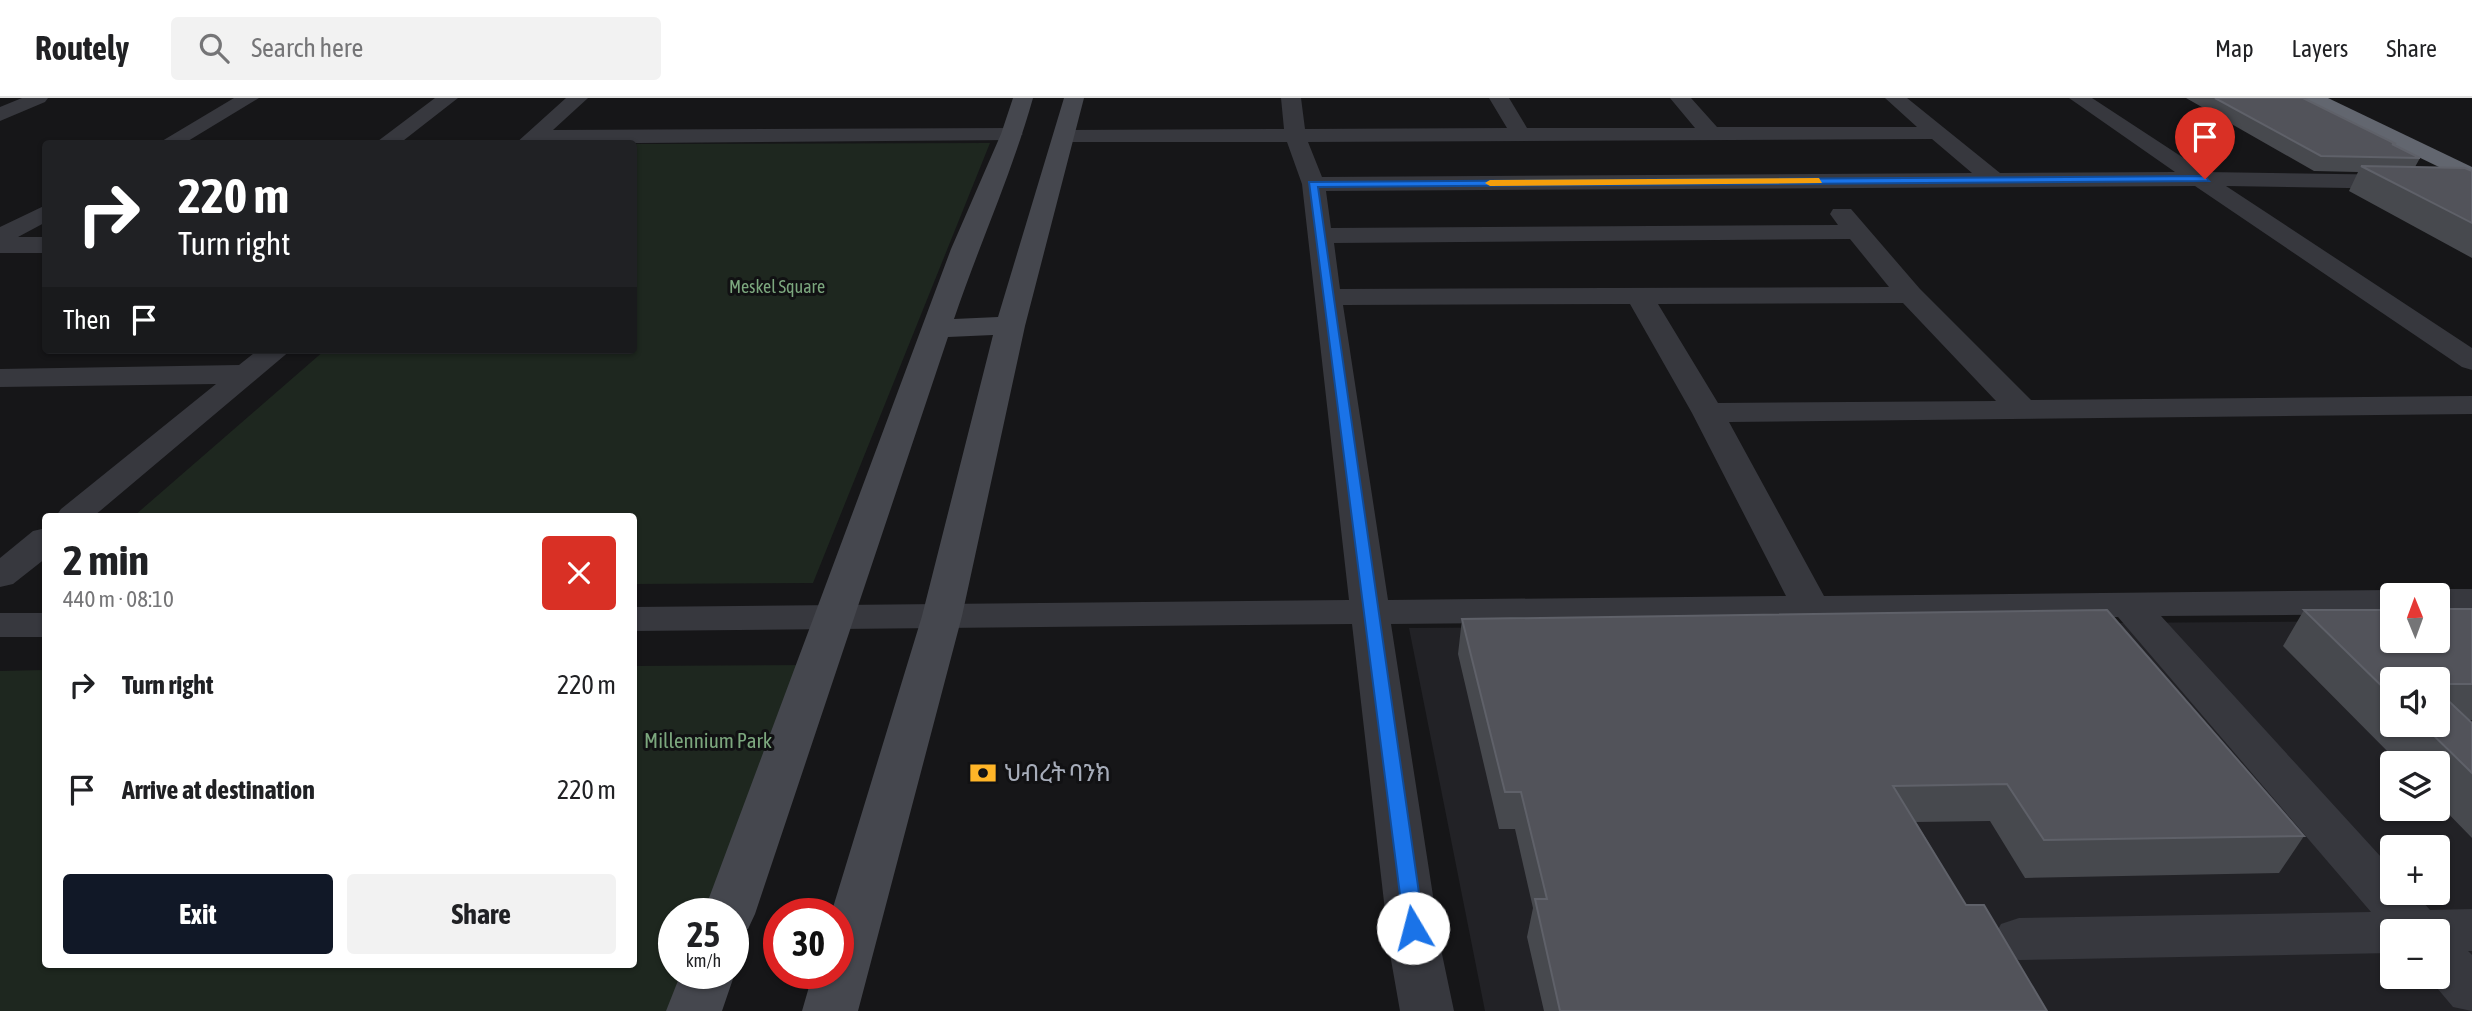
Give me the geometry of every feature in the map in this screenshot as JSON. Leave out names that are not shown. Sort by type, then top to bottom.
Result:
[{"type":"highway","points":[[2312,98],[2472,176]]},
{"type":"highway","points":[[2351,98],[2472,154]]},
{"type":"street","points":[[0,116],[38,98]]},
{"type":"street","points":[[174,140],[249,98]]},
{"type":"street","points":[[390,140],[448,98]]},
{"type":"street","points":[[529,140],[578,98]]},
{"type":"street","points":[[735,898],[964,249],[1012,134],[1023,98]]},
{"type":"street","points":[[830,1011],[942,616],[1010,326],[1074,98]]},
{"type":"street","points":[[1291,98],[1295,134],[1313,184],[1427,1011]]},
{"type":"street","points":[[1499,98],[1520,134]]},
{"type":"street","points":[[1680,98],[1710,132]]},
{"type":"street","points":[[1895,98],[1994,180]]},
{"type":"street","points":[[2079,98],[2205,179],[2472,361]]},
{"type":"street","points":[[529,140],[1012,134],[1936,133]]},
{"type":"street","points":[[1313,184],[2205,179],[2472,183]]},
{"type":"street","points":[[1813,181],[1910,295],[2021,408]]},
{"type":"street","points":[[0,237],[42,214]]},
{"type":"street","points":[[1320,236],[1857,232]]},
{"type":"street","points":[[0,245],[42,245]]},
{"type":"street","points":[[1638,294],[1708,413],[1811,607]]},
{"type":"street","points":[[1329,297],[1910,295]]},
{"type":"street","points":[[936,328],[1010,326]]},
{"type":"street","points":[[78,513],[271,354]]},
{"type":"street","points":[[0,378],[247,374]]},
{"type":"street","points":[[1708,413],[2472,405]]},
{"type":"street","points":[[1,574],[42,542]]},
{"type":"street","points":[[2450,601],[2472,601]]},
{"type":"street","points":[[637,619],[2380,602]]},
{"type":"street","points":[[2128,604],[2407,919]]},
{"type":"street","points":[[0,625],[42,625]]},
{"type":"street","points":[[2450,930],[2472,930]]},
{"type":"street","points":[[2019,939],[2380,932]]},
{"type":"street","points":[[2450,966],[2472,991]]},
{"type":"street","points":[[694,1011],[702,989]]},
{"type":"shaded area","points":[[2472,620],[2472,1011],[1485,1011],[1409,628],[2380,621],[2380,653],[2450,653],[2450,633]]},
{"type":"green space","name":"Meskel Square","points":[[990,143],[813,583],[637,584],[637,513],[137,513],[320,354],[637,354],[637,144]]},
{"type":"green space","name":"Millennium Park","points":[[815,665],[729,898],[658,898],[658,989],[696,989],[688,1011],[0,1011],[0,671],[42,670],[42,968],[637,968],[637,666]]},
{"type":"building","points":[[2215,98],[2303,98],[2420,158],[2321,156]]},
{"type":"building","points":[[2361,166],[2465,168],[2472,171],[2472,223]]},
{"type":"building","points":[[2450,609],[2472,609],[2472,684],[2450,684],[2450,667],[2380,667],[2380,684],[2304,610],[2380,610],[2380,653],[2450,653]]},
{"type":"building","points":[[2107,610],[2304,836],[2044,840],[2007,784],[1893,786],[1966,905],[1984,905],[2047,1011],[1560,1011],[1535,899],[1547,899],[1521,792],[1505,792],[1462,619]]},
{"type":"building","points":[[2450,702],[2472,723],[2472,773],[2435,737],[2450,737]]},
{"type":"slow traffic","points":[[1490,183],[1819,181]]},
{"type":"place","name":"ህብረት ባንክ","points":[[983,773]]},
{"type":"route","points":[[1413,928],[1313,184],[2205,179]]}]
